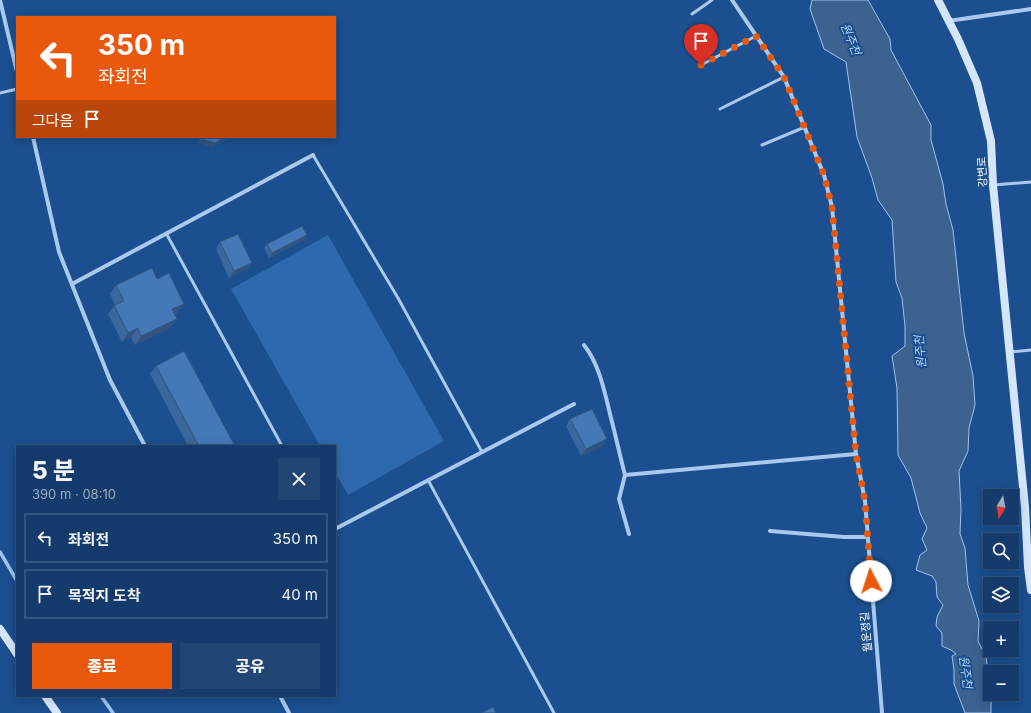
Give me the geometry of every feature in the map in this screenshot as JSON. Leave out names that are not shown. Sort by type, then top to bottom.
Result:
[{"type":"street","points":[[0,0],[16,68]]},
{"type":"street","name":"월운정길","points":[[732,0],[784,77],[824,175],[832,207],[856,454],[865,501],[882,713]]},
{"type":"street","name":"강변로","points":[[938,0],[977,82],[991,141],[993,185],[1010,352],[1028,506],[1028,567],[1031,590]]},
{"type":"street","points":[[948,21],[1031,9]]},
{"type":"street","points":[[33,138],[59,252],[110,380],[144,445]]},
{"type":"street","points":[[72,284],[313,155]]},
{"type":"street","points":[[584,345],[591,354],[607,399],[625,476],[619,499],[629,534]]},
{"type":"street","points":[[336,528],[574,404]]},
{"type":"street","points":[[625,476],[856,454]]},
{"type":"street","points":[[770,531],[844,537],[867,537]]},
{"type":"street","points":[[0,629],[16,653]]},
{"type":"street","points":[[47,697],[57,713]]},
{"type":"street","points":[[281,697],[289,713]]},
{"type":"lane","points":[[692,14],[712,0]]},
{"type":"lane","points":[[701,65],[756,36]]},
{"type":"lane","points":[[720,109],[784,77]]},
{"type":"lane","points":[[0,93],[16,89]]},
{"type":"lane","points":[[762,145],[805,127]]},
{"type":"lane","points":[[313,155],[398,298],[482,452]]},
{"type":"lane","points":[[993,185],[1031,182]]},
{"type":"lane","points":[[166,233],[281,445]]},
{"type":"lane","points":[[1010,352],[1031,350]]},
{"type":"lane","points":[[428,480],[554,713]]},
{"type":"shaded area","points":[[328,235],[444,441],[348,495],[336,474],[336,445],[319,445],[231,289]]},
{"type":"water","name":"원주천","points":[[812,0],[868,0],[890,39],[891,50],[931,125],[931,140],[943,184],[946,204],[953,230],[964,333],[973,376],[975,405],[969,428],[968,451],[959,471],[961,509],[960,534],[965,548],[968,585],[979,621],[978,641],[983,651],[983,657],[986,657],[987,665],[983,665],[983,701],[991,701],[991,713],[965,713],[954,684],[952,656],[956,654],[942,646],[942,633],[936,626],[937,617],[943,605],[937,597],[936,582],[932,576],[916,570],[920,555],[927,550],[922,539],[927,528],[920,513],[911,478],[898,455],[897,388],[892,356],[905,346],[905,326],[902,298],[896,282],[892,220],[878,200],[872,178],[857,137],[846,62],[824,49],[810,9]]},
{"type":"building","points":[[202,138],[224,138],[215,143]]},
{"type":"building","points":[[302,226],[307,235],[272,253],[267,244]]},
{"type":"building","points":[[238,234],[252,263],[234,271],[220,242]]},
{"type":"building","points":[[152,268],[157,279],[169,273],[184,304],[172,309],[177,319],[141,336],[138,328],[128,333],[114,305],[124,301],[116,285]]},
{"type":"building","points":[[184,351],[234,445],[198,445],[156,366]]},
{"type":"building","points":[[592,409],[607,439],[586,449],[570,419]]},
{"type":"building","points":[[493,707],[496,713],[481,713]]},
{"type":"waterway","points":[[0,552],[16,579]]},
{"type":"waterway","points":[[102,697],[113,713]]},
{"type":"route","points":[[701,65],[756,36],[784,77],[824,175],[832,207],[856,454],[865,501],[871,581]]}]
